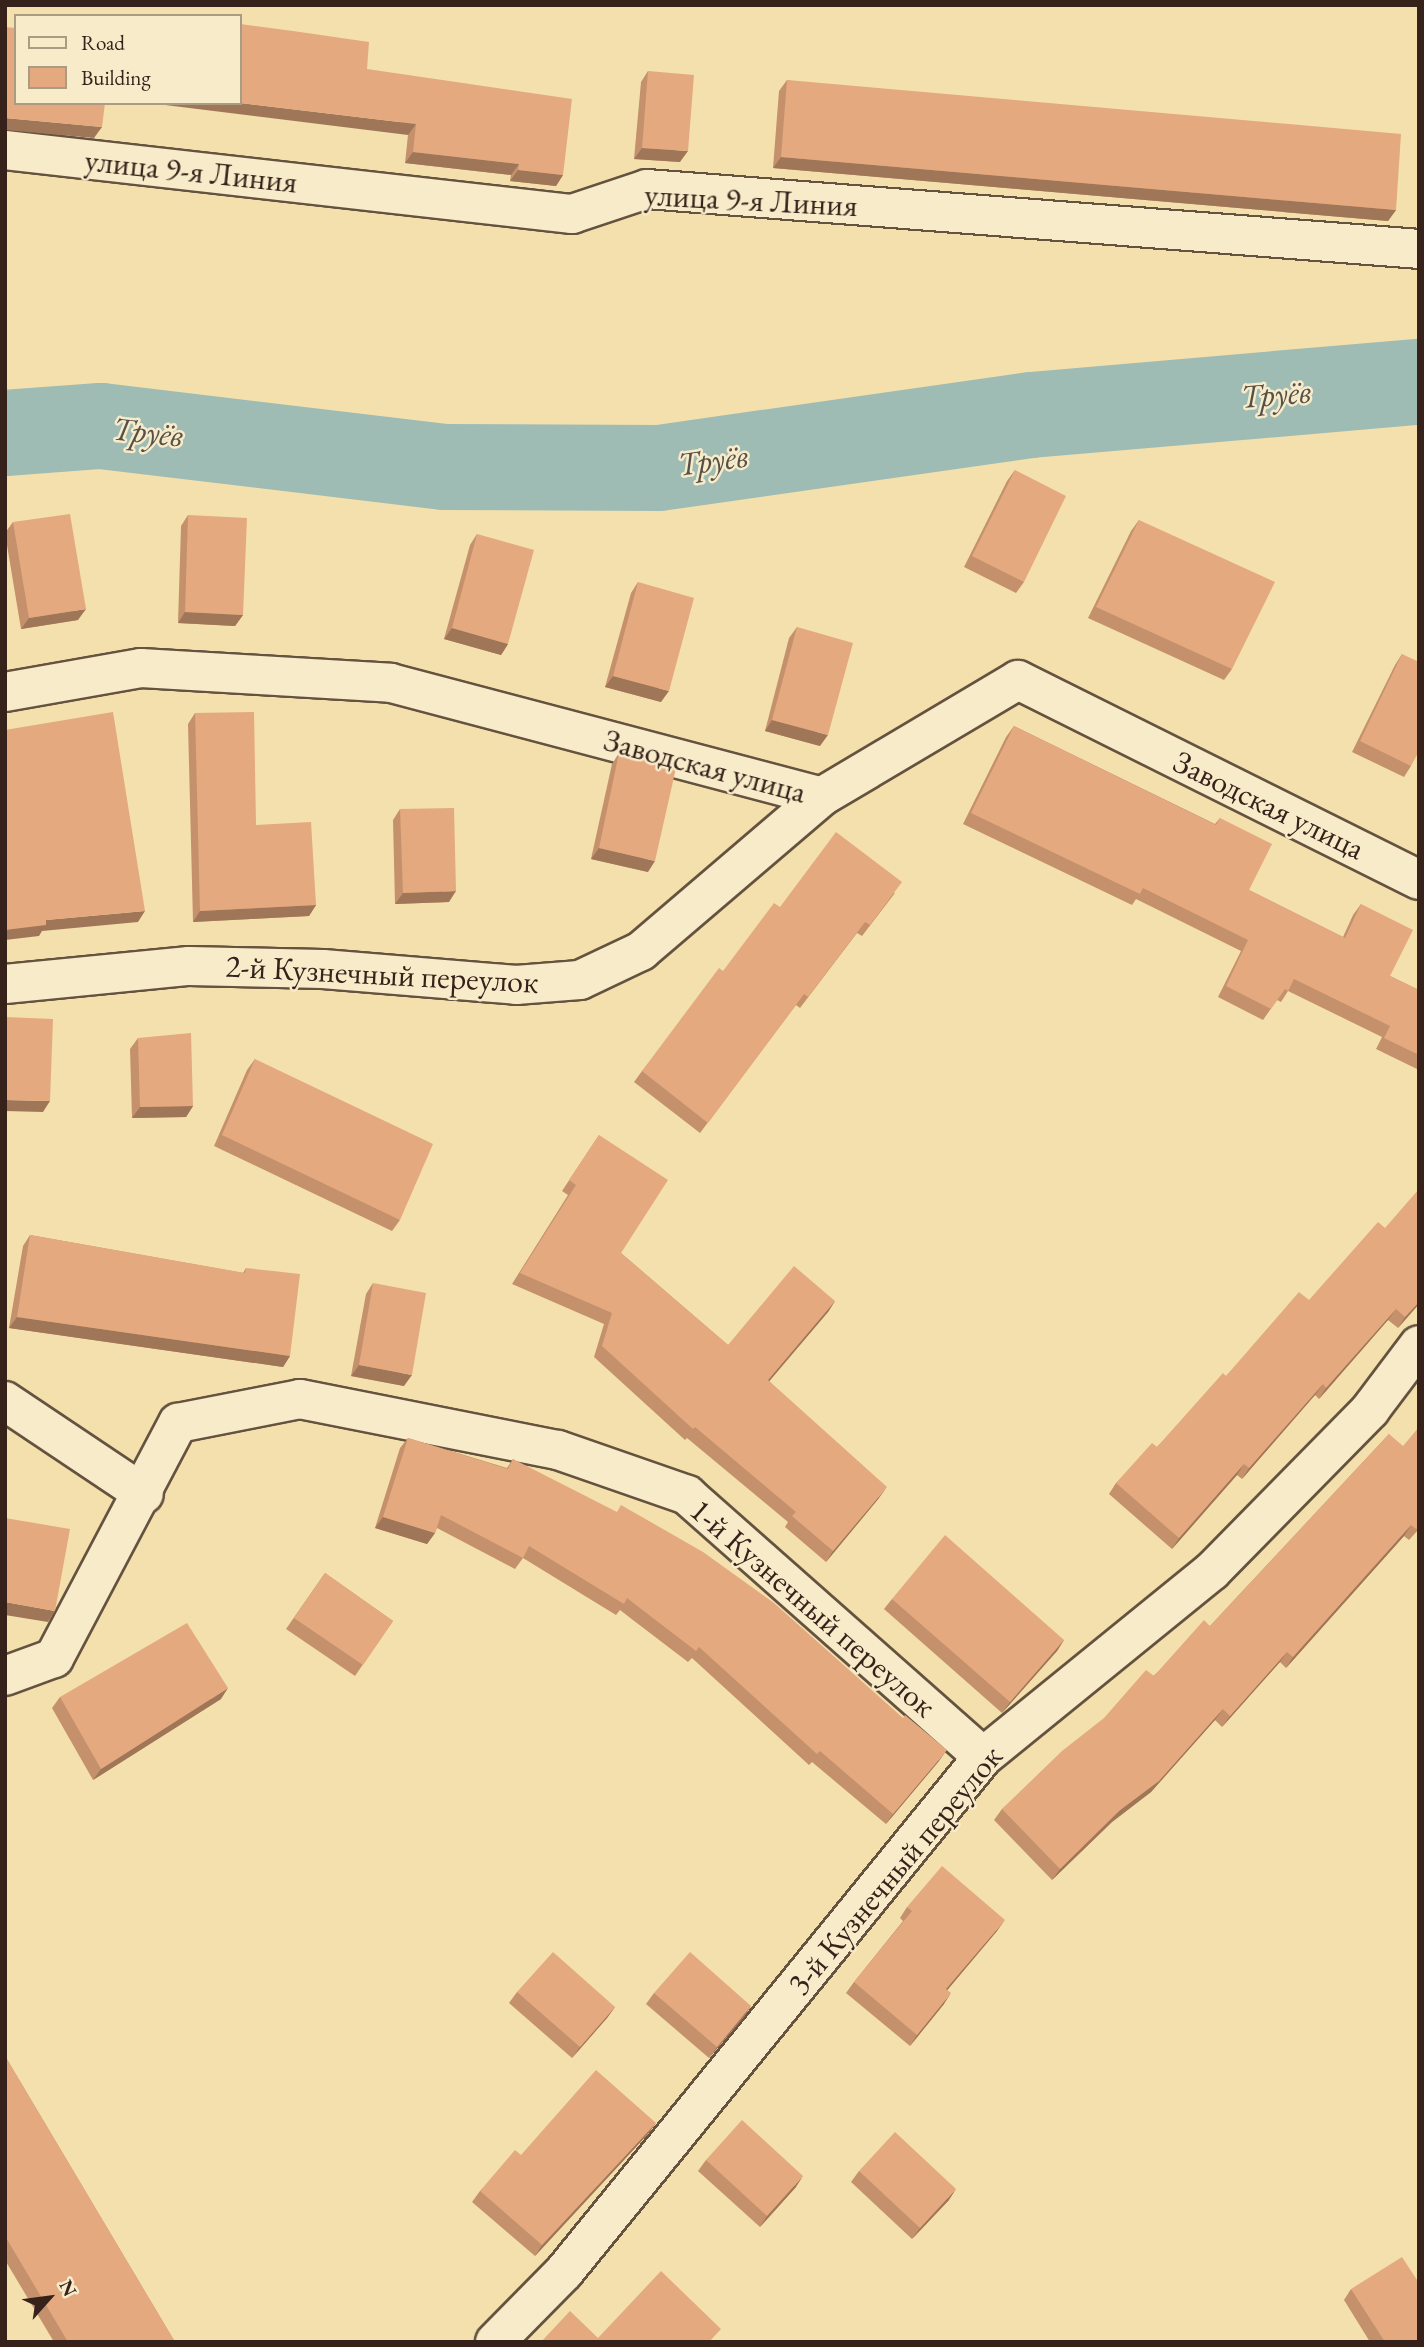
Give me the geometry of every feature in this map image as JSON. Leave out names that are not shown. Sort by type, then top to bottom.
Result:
[{"type":"street","name":"улица 9-я Линия","points":[[5,150],[572,215],[647,189],[1419,249]]},
{"type":"street","name":"Заводская улица","points":[[5,692],[141,668],[391,683],[821,797],[1018,680],[1419,880]]},
{"type":"street","name":"2-й Кузнечный переулок","points":[[5,984],[189,966],[323,969],[516,985],[580,980],[641,951],[821,797]]},
{"type":"street","name":"3-й Кузнечный переулок","points":[[495,2342],[564,2272],[983,1757],[1212,1571],[1370,1409],[1419,1345]]},
{"type":"street","name":"1-й Кузнечный переулок","points":[[5,1676],[54,1658],[144,1494],[178,1423],[300,1399],[558,1450],[687,1495],[983,1757]]},
{"type":"street","points":[[5,1401],[144,1494]]},
{"type":"building","points":[[242,24],[369,42],[367,69],[572,99],[563,175],[518,170],[519,164],[413,152],[416,124],[242,103]]},
{"type":"building","points":[[5,27],[14,28],[14,105],[105,105],[102,127],[5,118]]},
{"type":"building","points":[[648,71],[694,75],[688,151],[642,148]]},
{"type":"building","points":[[787,80],[1401,134],[1396,210],[781,157]]},
{"type":"building","points":[[1015,470],[1066,496],[1024,582],[972,556]]},
{"type":"building","points":[[70,514],[86,609],[29,618],[13,522]]},
{"type":"building","points":[[188,515],[247,518],[243,615],[185,612]]},
{"type":"building","points":[[1139,520],[1275,582],[1232,669],[1096,607]]},
{"type":"building","points":[[477,534],[534,550],[508,644],[452,628]]},
{"type":"building","points":[[638,582],[694,598],[669,691],[613,676]]},
{"type":"building","points":[[797,627],[853,643],[828,735],[772,720]]},
{"type":"building","points":[[1402,654],[1419,662],[1419,751],[1411,766],[1360,741]]},
{"type":"building","points":[[113,712],[145,911],[46,920],[46,925],[5,930],[5,730]]},
{"type":"building","points":[[254,712],[256,825],[311,822],[316,905],[200,911],[195,713]]},
{"type":"building","points":[[1014,726],[1216,825],[1220,818],[1272,844],[1249,890],[1345,938],[1361,904],[1413,930],[1390,976],[1419,990],[1419,1055],[1384,1038],[1390,1026],[1294,979],[1288,991],[1285,989],[1271,1009],[1226,986],[1248,940],[1143,888],[1140,894],[971,813]]},
{"type":"building","points":[[619,753],[676,768],[655,861],[599,848]]},
{"type":"building","points":[[454,808],[456,891],[403,893],[400,809]]},
{"type":"building","points":[[836,832],[902,882],[870,925],[865,922],[808,997],[804,994],[708,1123],[642,1071],[719,968],[723,971],[774,903],[780,907]]},
{"type":"building","points":[[5,1017],[53,1019],[50,1101],[5,1100]]},
{"type":"building","points":[[191,1033],[193,1106],[140,1107],[138,1038]]},
{"type":"building","points":[[255,1059],[433,1144],[400,1220],[222,1135]]},
{"type":"building","points":[[599,1135],[668,1180],[621,1253],[728,1345],[794,1266],[835,1301],[768,1380],[887,1487],[833,1551],[792,1516],[796,1512],[695,1427],[693,1429],[602,1346],[612,1313],[520,1273],[576,1185],[569,1180]]},
{"type":"building","points":[[1419,1189],[1419,1302],[1405,1317],[1396,1309],[1326,1388],[1323,1384],[1249,1468],[1244,1464],[1179,1538],[1116,1483],[1152,1443],[1157,1447],[1223,1373],[1226,1376],[1299,1292],[1309,1300],[1378,1222],[1385,1228]]},
{"type":"building","points":[[30,1235],[245,1273],[246,1268],[300,1274],[290,1356],[17,1317]]},
{"type":"building","points":[[373,1283],[426,1293],[412,1375],[359,1365]]},
{"type":"building","points":[[1419,1427],[1419,1527],[1416,1529],[1411,1525],[1293,1657],[1287,1652],[1230,1716],[1223,1709],[1159,1781],[1119,1811],[1060,1869],[1002,1809],[1062,1751],[1104,1718],[1146,1670],[1154,1676],[1204,1620],[1210,1626],[1389,1434],[1403,1446]]},
{"type":"building","points":[[408,1438],[508,1469],[513,1459],[617,1512],[621,1505],[703,1552],[774,1603],[903,1718],[905,1715],[947,1750],[893,1814],[820,1751],[817,1754],[699,1647],[696,1651],[627,1598],[624,1604],[529,1546],[523,1558],[441,1515],[435,1533],[383,1517]]},
{"type":"building","points":[[5,1518],[70,1529],[55,1611],[5,1602]]},
{"type":"building","points":[[945,1535],[1064,1640],[1010,1702],[892,1599]]},
{"type":"building","points":[[325,1573],[393,1621],[363,1665],[294,1618]]},
{"type":"building","points":[[187,1623],[228,1688],[101,1769],[60,1697]]},
{"type":"building","points":[[942,1866],[1005,1920],[946,1989],[951,1993],[917,2035],[854,1982],[912,1911],[907,1907]]},
{"type":"building","points":[[553,1952],[615,2007],[580,2047],[517,1992]]},
{"type":"building","points":[[690,1952],[751,2006],[717,2047],[654,1993]]},
{"type":"building","points":[[5,2056],[175,2342],[68,2342],[5,2236]]},
{"type":"building","points":[[596,2070],[656,2123],[542,2245],[480,2191],[515,2150],[521,2155]]},
{"type":"building","points":[[742,2120],[803,2176],[767,2216],[706,2160]]},
{"type":"building","points":[[895,2132],[956,2189],[920,2228],[859,2171]]},
{"type":"building","points":[[1402,2257],[1419,2283],[1419,2342],[1385,2342],[1351,2289]]},
{"type":"building","points":[[661,2271],[721,2329],[709,2342],[541,2342],[570,2311],[598,2338]]},
{"type":"waterway","name":"Труёв","points":[[5,433],[101,426],[445,467],[659,468],[1031,415],[1419,382]]}]
